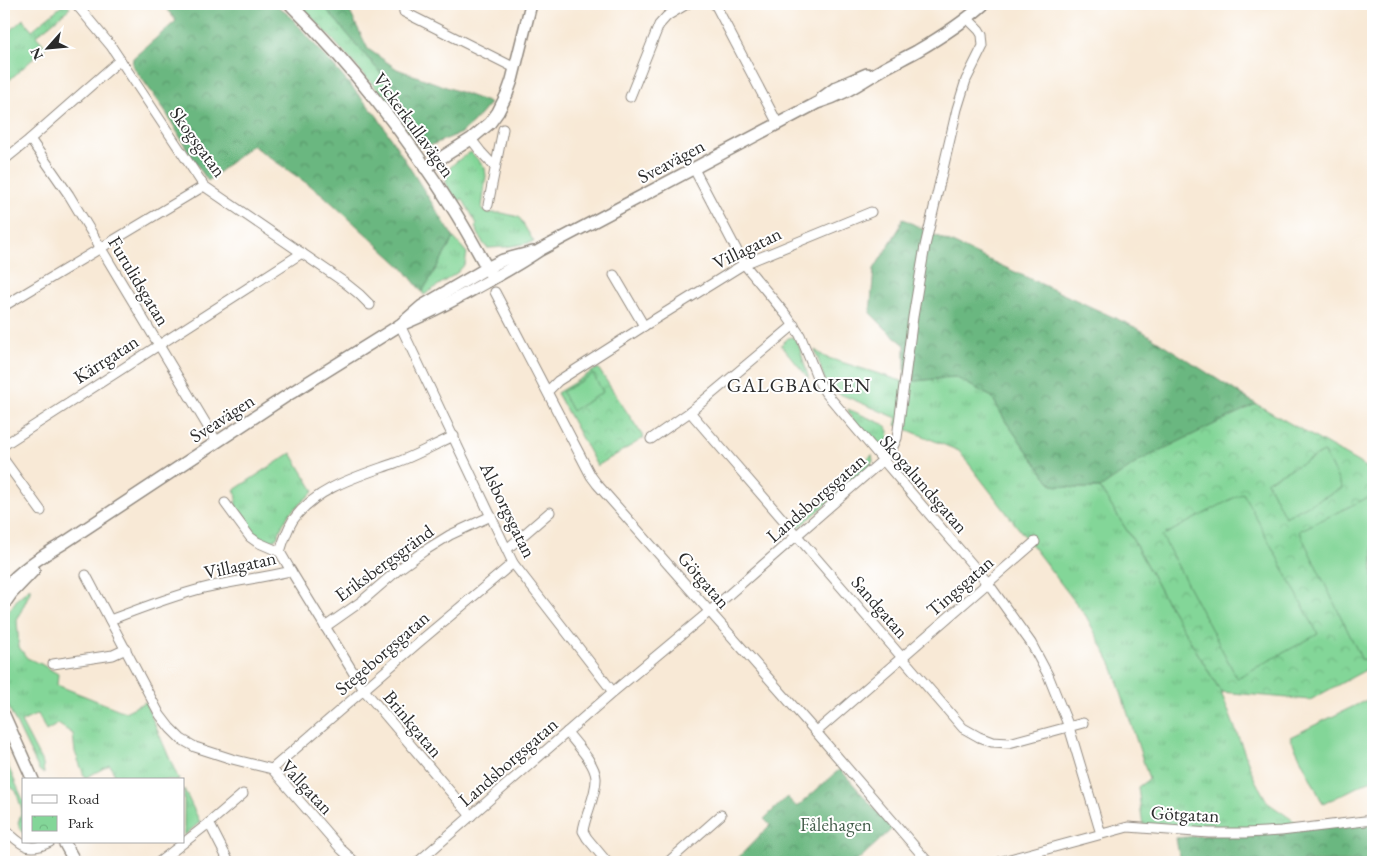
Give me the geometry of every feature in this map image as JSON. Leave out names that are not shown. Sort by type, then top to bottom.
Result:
[{"type":"main road","name":"Vickerkullavägen","points":[[290,4],[370,92],[455,212],[493,279]]},
{"type":"main road","points":[[425,168],[471,139],[485,128],[498,112],[507,94],[515,68],[531,4]]},
{"type":"main road","name":"Sveavägen","points":[[400,325],[416,319],[493,279],[522,263],[540,250],[817,103],[841,94],[929,44],[984,4]]},
{"type":"main road","name":"Sveavägen","points":[[4,588],[34,562],[400,325],[422,306],[503,260],[540,250]]},
{"type":"main road","name":"Sveavägen","points":[[4,604],[25,578],[64,543]]},
{"type":"main road","points":[[4,715],[32,778]]},
{"type":"main road","points":[[65,844],[75,862]]},
{"type":"street","name":"Skogsgatan","points":[[76,4],[120,60],[204,186],[302,253],[359,294],[370,305]]},
{"type":"street","points":[[403,4],[404,12],[515,68]]},
{"type":"street","points":[[630,97],[660,25],[667,16],[688,4]]},
{"type":"street","points":[[715,4],[778,124]]},
{"type":"street","name":"Landsborgsgatan","points":[[418,862],[613,692],[797,536],[883,460],[892,449],[896,438],[925,246],[957,109],[966,80],[983,46],[982,35],[967,18]]},
{"type":"street","points":[[4,160],[120,60]]},
{"type":"street","points":[[488,205],[503,129]]},
{"type":"street","name":"Furulidsgatan","points":[[30,139],[69,195],[218,442]]},
{"type":"street","points":[[471,139],[495,167]]},
{"type":"street","name":"Skogalundsgatan","points":[[694,169],[744,264],[794,325],[825,392],[988,583],[1020,625],[1048,675],[1069,727],[1101,834]]},
{"type":"street","points":[[4,306],[204,186]]},
{"type":"street","name":"Villagatan","points":[[548,391],[558,381],[744,264],[871,212]]},
{"type":"street","name":"Kärrgatan","points":[[4,445],[302,253]]},
{"type":"street","points":[[614,275],[644,326]]},
{"type":"street","name":"Götgatan","points":[[495,292],[591,476],[928,862]]},
{"type":"street","name":"Alsborgsgatan","points":[[400,325],[514,563],[613,692]]},
{"type":"street","points":[[651,438],[690,412],[794,325]]},
{"type":"street","name":"Sandgatan","points":[[690,412],[963,728],[992,742],[1009,744],[1083,723]]},
{"type":"street","name":"Villagatan","points":[[110,620],[162,600],[203,588],[291,571],[280,552],[293,521],[305,507],[319,496],[350,479],[397,462],[454,436]]},
{"type":"street","points":[[4,460],[41,511]]},
{"type":"street","points":[[225,502],[250,537],[264,546],[280,552]]},
{"type":"street","points":[[507,549],[550,512]]},
{"type":"street","name":"Eriksbergsgränd","points":[[325,627],[362,601],[399,569],[424,551],[450,535],[491,516]]},
{"type":"street","name":"Tingsgatan","points":[[816,732],[1035,542]]},
{"type":"street","name":"Stegeborgsgatan","points":[[272,769],[514,563]]},
{"type":"street","name":"Brinkgatan","points":[[291,571],[364,690],[470,816]]},
{"type":"street","name":"Vallgatan","points":[[86,575],[160,715],[181,740],[195,747],[232,759],[272,769],[354,862]]},
{"type":"street","points":[[53,664],[112,655],[126,649]]},
{"type":"street","points":[[567,732],[593,769],[596,778],[583,832],[607,862]]},
{"type":"street","points":[[185,842],[243,794]]},
{"type":"street","points":[[668,862],[722,815]]},
{"type":"street","name":"Götgatan","points":[[999,862],[1128,827],[1209,833],[1246,833],[1281,831],[1373,820]]},
{"type":"street","points":[[209,823],[229,862]]},
{"type":"street","points":[[4,828],[22,843]]},
{"type":"street","points":[[24,844],[30,848],[46,844]]},
{"type":"street","points":[[159,862],[182,844]]},
{"type":"green space","points":[[64,4],[67,4],[70,8],[36,36],[46,47],[4,85],[4,37],[23,19],[32,30]]},
{"type":"green space","points":[[163,4],[275,4],[290,16],[377,116],[454,238],[422,292],[403,268],[322,194],[252,145],[208,181],[192,158],[164,109],[132,65],[133,58],[176,21]]},
{"type":"green space","points":[[299,4],[322,4],[378,70],[429,146],[418,146],[391,105]]},
{"type":"green space","points":[[322,4],[346,4],[368,49],[397,69],[490,103],[473,123],[461,133],[429,146],[378,70]]},
{"type":"green space","points":[[471,152],[485,168],[486,176],[482,208],[488,213],[502,213],[519,217],[534,242],[490,248],[487,248],[483,243],[475,227],[477,224],[462,198],[460,201],[452,193],[447,186],[446,179],[450,168]]},
{"type":"green space","points":[[902,218],[926,231],[1139,329],[1256,404],[1141,460],[1100,488],[1075,488],[1052,485],[1006,422],[992,397],[955,377],[905,382],[905,345],[870,313],[874,269],[900,227]]},
{"type":"green space","points":[[454,238],[467,253],[465,264],[458,272],[424,295],[422,292]]},
{"type":"green space","points":[[793,337],[799,346],[809,379],[781,345],[788,338]]},
{"type":"green space","points":[[815,350],[825,357],[905,382],[955,377],[992,397],[1006,422],[1052,485],[1075,488],[1100,488],[1133,540],[1161,592],[1221,692],[1255,780],[1268,803],[1300,825],[1247,832],[1143,827],[1138,787],[1149,779],[1112,665],[1086,616],[959,451],[896,425],[897,418],[835,392],[825,381]]},
{"type":"green space","points":[[598,368],[644,438],[597,466],[557,393]]},
{"type":"green space","points":[[593,374],[603,392],[572,411],[562,392]]},
{"type":"green space","points":[[1256,404],[1370,469],[1373,475],[1373,666],[1310,700],[1221,692],[1161,592],[1133,540],[1100,488],[1141,460]]},
{"type":"green space","points":[[848,409],[885,425],[889,431],[888,440],[881,446],[877,444],[852,419]]},
{"type":"green space","points":[[1324,452],[1342,488],[1285,517],[1267,481]]},
{"type":"green space","points":[[291,453],[314,491],[290,513],[277,538],[270,542],[262,541],[237,512],[235,508],[237,496],[234,490]]},
{"type":"green space","points":[[872,455],[873,461],[868,468],[801,526],[797,527],[792,524]]},
{"type":"green space","points":[[1243,493],[1318,634],[1237,678],[1162,536]]},
{"type":"green space","points":[[1373,495],[1373,655],[1362,660],[1299,531]]},
{"type":"green space","points":[[30,588],[30,592],[17,620],[19,647],[27,658],[58,674],[57,685],[125,712],[145,702],[178,778],[116,778],[110,765],[85,778],[75,752],[73,734],[58,724],[46,731],[38,714],[21,722],[43,764],[44,774],[39,770],[8,706],[4,691],[4,618],[18,598]]},
{"type":"green space","points":[[1373,697],[1373,779],[1323,804],[1290,737]]},
{"type":"green space","points":[[4,757],[22,798],[22,810],[16,791],[4,782]]},
{"type":"green space","name":"Fålehagen","points":[[840,769],[892,829],[856,862],[737,862],[736,860],[770,825],[764,819],[787,797],[797,807]]},
{"type":"green space","points":[[185,791],[200,822],[185,835]]},
{"type":"green space","points":[[22,810],[22,832],[18,823]]},
{"type":"green space","points":[[1373,820],[1373,862],[1180,862],[1176,838]]},
{"type":"district","name":"GALGBACKEN","points":[[799,385]]}]
